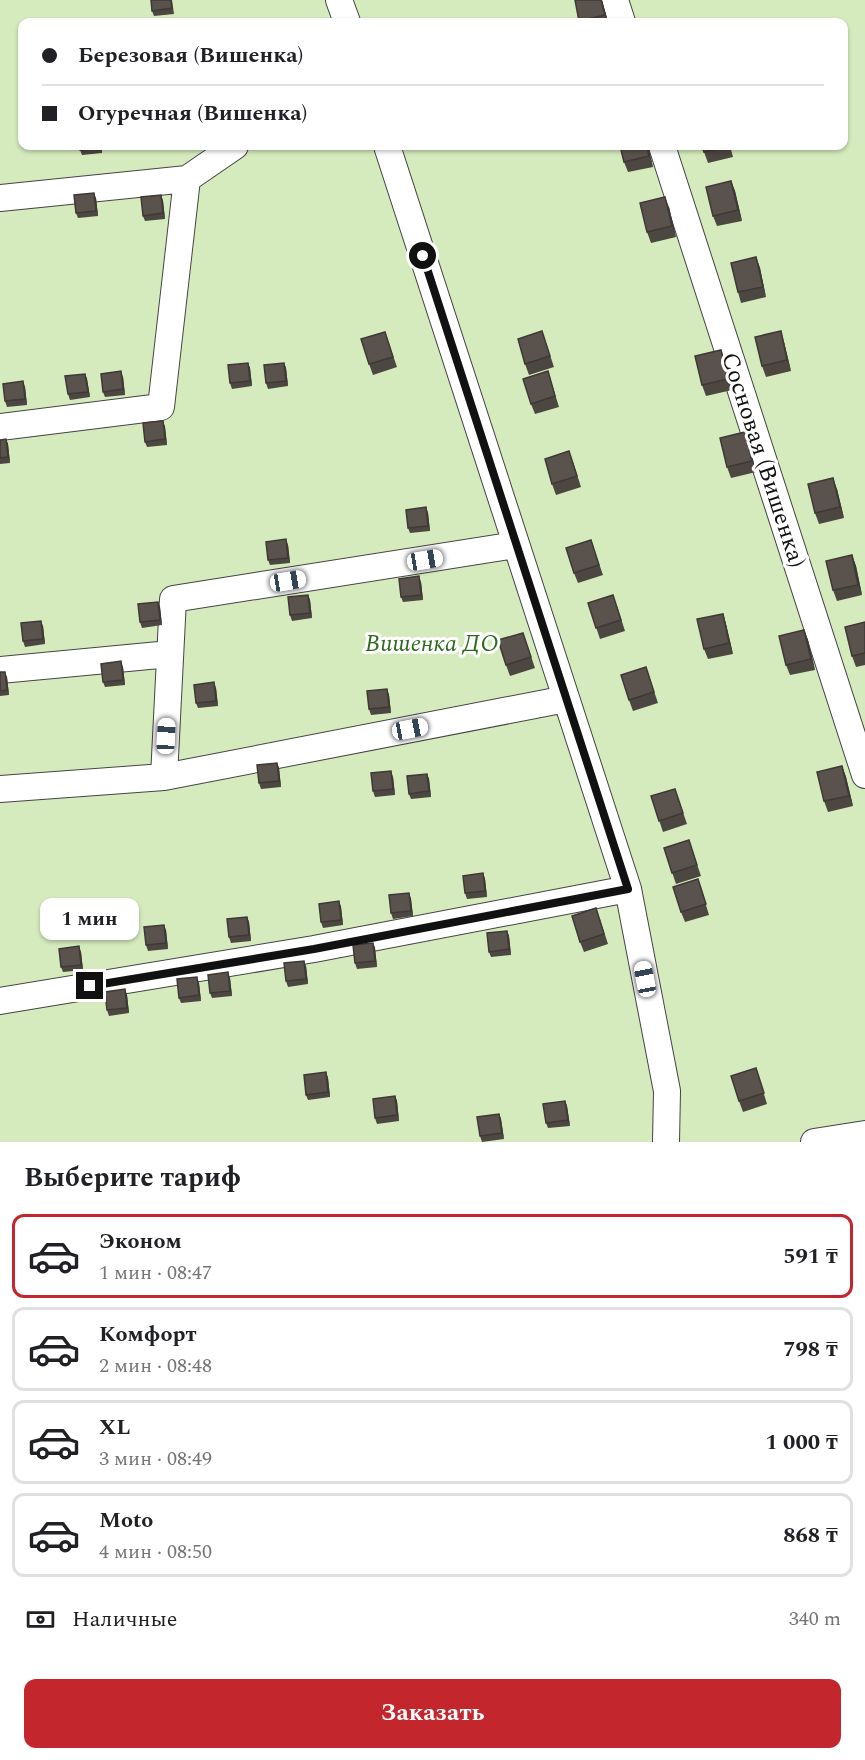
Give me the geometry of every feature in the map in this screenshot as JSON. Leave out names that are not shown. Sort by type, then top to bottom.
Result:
[{"type":"lane","points":[[339,0],[346,18]]},
{"type":"lane","points":[[615,0],[621,18]]},
{"type":"lane","points":[[0,198],[187,179],[229,150]]},
{"type":"lane","points":[[388,150],[628,889],[667,1091],[666,1142]]},
{"type":"lane","name":"Сосновая (Вишенка)","points":[[663,150],[865,775]]},
{"type":"lane","points":[[0,427],[161,407],[187,179]]},
{"type":"lane","points":[[164,777],[173,599],[516,545]]},
{"type":"lane","points":[[0,670],[170,654]]},
{"type":"lane","points":[[0,789],[164,777],[566,699]]},
{"type":"lane","points":[[0,1001],[314,949],[628,889]]},
{"type":"lane","points":[[814,1142],[865,1134]]},
{"type":"green space","name":"Вишенка ДО","points":[[0,0],[865,0],[865,1142],[0,1142]]},
{"type":"building","points":[[151,0],[171,0],[172,8],[152,11]]},
{"type":"building","points":[[575,0],[601,0],[605,15],[578,18]]},
{"type":"building","points":[[621,150],[648,150],[649,156],[624,162]]},
{"type":"building","points":[[731,181],[738,210],[713,216],[706,187]]},
{"type":"building","points":[[94,193],[96,211],[76,213],[74,195]]},
{"type":"building","points":[[161,195],[163,213],[143,216],[141,197]]},
{"type":"building","points":[[665,197],[672,226],[647,232],[640,203]]},
{"type":"building","points":[[756,257],[763,287],[738,292],[731,263]]},
{"type":"building","points":[[542,331],[550,356],[525,364],[518,339]]},
{"type":"building","points":[[781,331],[787,360],[762,366],[755,337]]},
{"type":"building","points":[[385,332],[393,357],[369,364],[361,339]]},
{"type":"building","points":[[721,350],[728,379],[702,385],[695,356]]},
{"type":"building","points":[[248,363],[250,381],[230,383],[228,365]]},
{"type":"building","points":[[284,363],[286,381],[266,383],[264,365]]},
{"type":"building","points":[[121,371],[123,389],[103,392],[101,374]]},
{"type":"building","points":[[548,371],[555,396],[531,404],[523,379]]},
{"type":"building","points":[[85,374],[88,392],[68,394],[65,376]]},
{"type":"building","points":[[23,381],[25,399],[5,401],[3,384]]},
{"type":"building","points":[[163,421],[165,439],[145,442],[143,423]]},
{"type":"building","points":[[745,432],[752,461],[727,467],[720,438]]},
{"type":"building","points":[[6,439],[8,457],[0,458],[0,440]]},
{"type":"building","points":[[569,451],[577,476],[552,484],[545,459]]},
{"type":"building","points":[[833,478],[840,507],[815,513],[808,484]]},
{"type":"building","points":[[426,507],[428,526],[408,528],[406,510]]},
{"type":"building","points":[[286,539],[288,558],[268,560],[266,542]]},
{"type":"building","points":[[591,540],[599,565],[574,573],[566,548]]},
{"type":"building","points":[[852,555],[858,585],[833,590],[826,561]]},
{"type":"building","points":[[419,576],[421,595],[401,597],[399,579]]},
{"type":"building","points":[[308,595],[310,613],[290,615],[288,597]]},
{"type":"building","points":[[613,595],[621,620],[596,628],[588,603]]},
{"type":"building","points":[[158,602],[160,620],[140,622],[138,604]]},
{"type":"building","points":[[723,614],[729,643],[704,649],[697,619]]},
{"type":"building","points":[[41,621],[43,639],[23,641],[21,623]]},
{"type":"building","points":[[865,622],[865,653],[852,656],[845,627]]},
{"type":"building","points":[[804,630],[811,659],[786,665],[779,636]]},
{"type":"building","points":[[523,633],[531,657],[506,665],[498,640]]},
{"type":"building","points":[[121,661],[123,680],[103,682],[101,664]]},
{"type":"building","points":[[646,667],[654,692],[629,700],[621,675]]},
{"type":"building","points":[[0,672],[5,672],[7,690],[0,691]]},
{"type":"building","points":[[214,682],[216,701],[196,703],[194,685]]},
{"type":"building","points":[[387,689],[389,707],[369,709],[367,691]]},
{"type":"building","points":[[277,763],[279,781],[259,783],[257,765]]},
{"type":"building","points":[[842,766],[849,796],[824,801],[817,772]]},
{"type":"building","points":[[391,771],[393,789],[373,791],[371,773]]},
{"type":"building","points":[[427,774],[429,791],[409,794],[407,776]]},
{"type":"building","points":[[675,789],[683,813],[659,821],[651,796]]},
{"type":"building","points":[[689,840],[697,865],[672,873],[664,848]]},
{"type":"building","points":[[483,873],[485,891],[465,893],[463,876]]},
{"type":"building","points":[[698,879],[706,904],[681,912],[673,887]]},
{"type":"building","points":[[409,893],[411,911],[391,913],[389,895]]},
{"type":"building","points":[[339,901],[341,920],[321,922],[319,904]]},
{"type":"building","points":[[596,908],[604,934],[580,942],[572,916]]},
{"type":"building","points":[[247,917],[249,935],[229,937],[227,919]]},
{"type":"building","points":[[164,925],[166,943],[146,945],[144,927]]},
{"type":"building","points":[[507,931],[509,949],[489,952],[487,933]]},
{"type":"building","points":[[373,943],[375,961],[355,963],[353,945]]},
{"type":"building","points":[[79,946],[81,965],[61,967],[59,949]]},
{"type":"building","points":[[304,961],[306,979],[286,981],[284,963]]},
{"type":"building","points":[[228,972],[230,991],[210,993],[208,975]]},
{"type":"building","points":[[197,977],[199,995],[179,998],[177,979]]},
{"type":"building","points":[[125,989],[127,1008],[107,1010],[105,992]]},
{"type":"building","points":[[756,1068],[764,1093],[739,1101],[731,1076]]},
{"type":"building","points":[[326,1072],[328,1092],[306,1095],[304,1075]]},
{"type":"building","points":[[395,1096],[397,1115],[375,1118],[373,1099]]},
{"type":"building","points":[[565,1101],[568,1120],[546,1123],[543,1104]]},
{"type":"building","points":[[499,1114],[502,1133],[480,1136],[477,1117]]},
{"type":"route","points":[[90,986],[314,949],[628,889],[423,256]]}]
